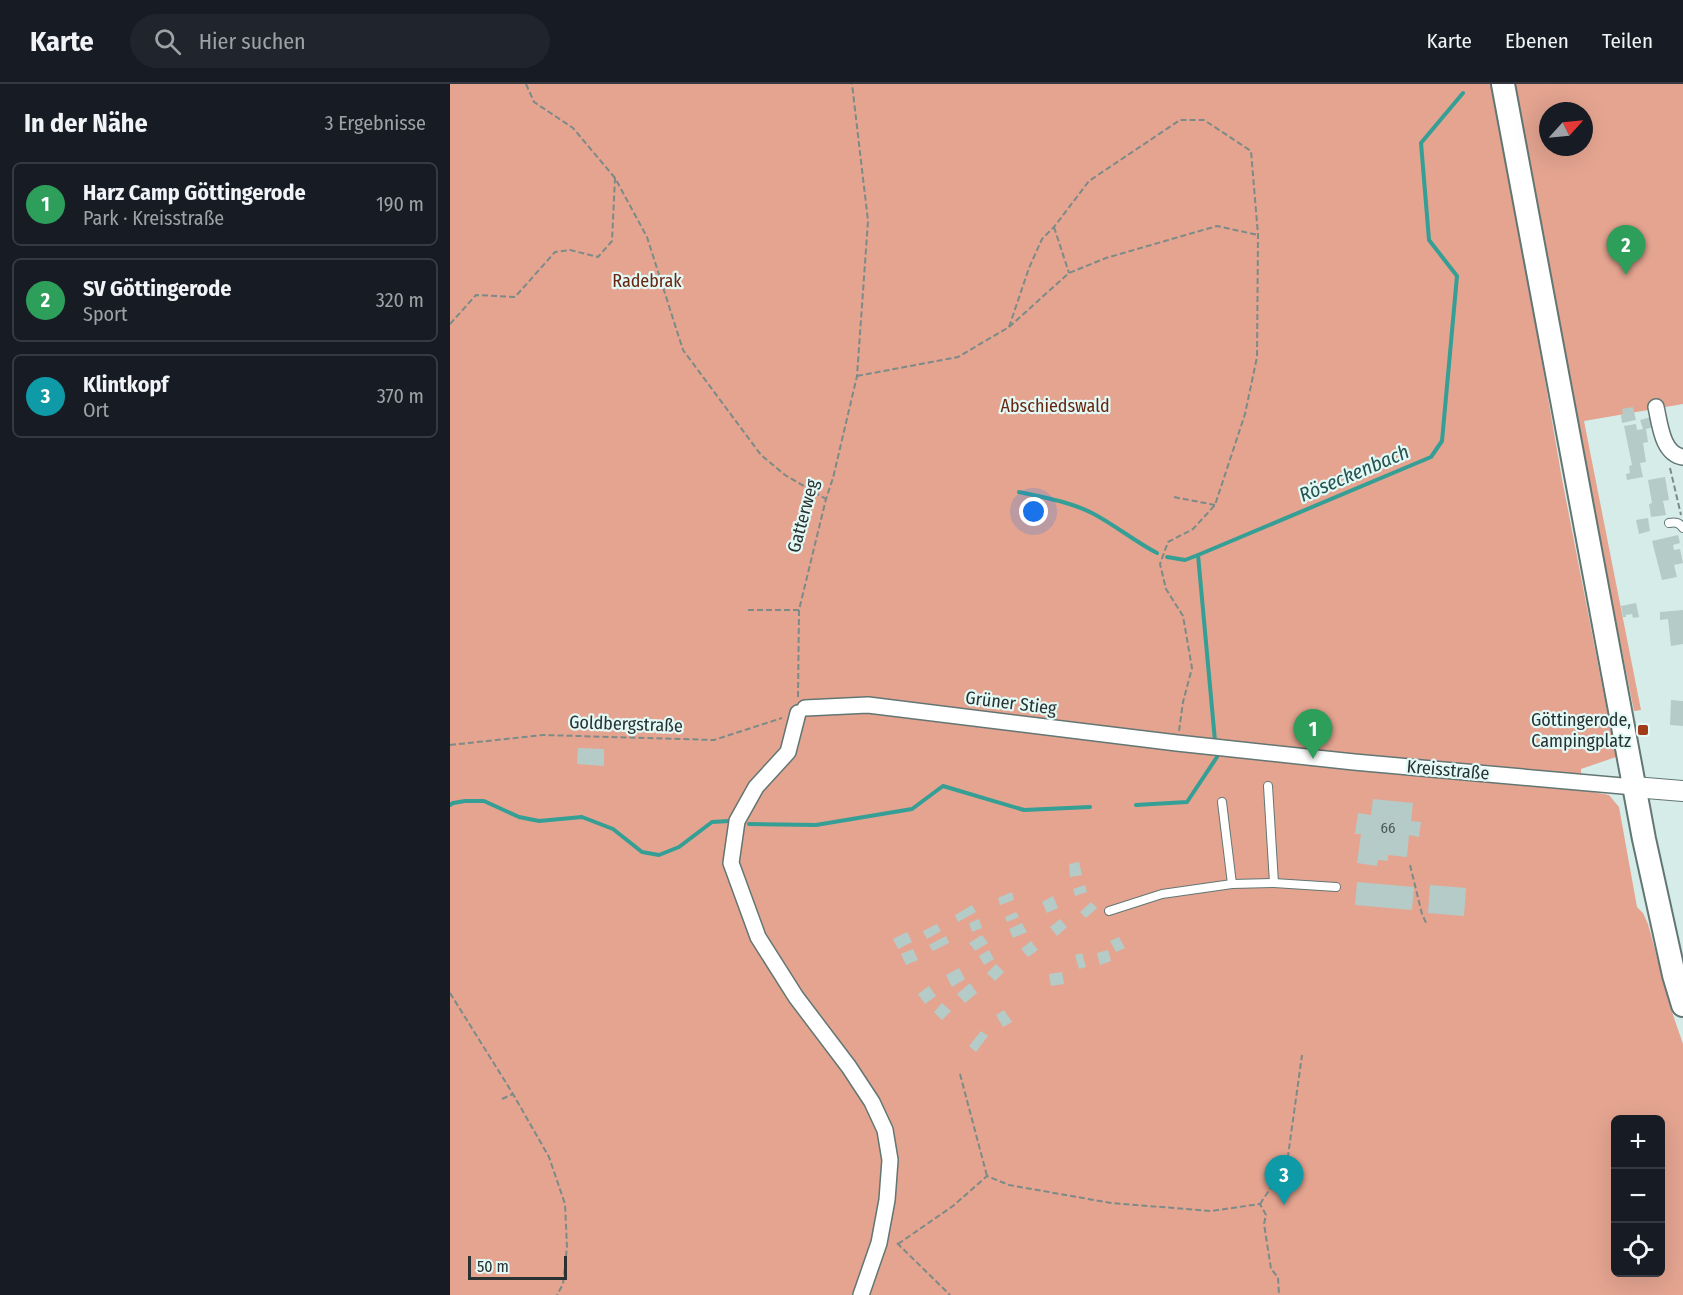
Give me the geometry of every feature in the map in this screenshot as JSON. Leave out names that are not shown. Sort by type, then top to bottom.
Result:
[{"type":"main road","points":[[1503,84],[1648,861],[1683,1005]]},
{"type":"street","points":[[1656,407],[1666,446],[1678,455]]},
{"type":"street","name":"Grüner Stieg","points":[[802,710],[868,705],[1213,747]]},
{"type":"street","points":[[802,710],[788,752],[756,788],[737,820],[731,863],[758,937],[796,997],[849,1067],[872,1102],[885,1130],[890,1160],[887,1200],[879,1242],[861,1295]]},
{"type":"street","name":"Kreisstraße","points":[[1213,747],[1683,791]]},
{"type":"lane","points":[[1669,524],[1675,522],[1683,528]]},
{"type":"lane","points":[[1268,786],[1275,883]]},
{"type":"lane","points":[[1222,802],[1232,884]]},
{"type":"lane","points":[[1109,911],[1162,894],[1232,884],[1275,883],[1336,887]]},
{"type":"path","points":[[526,84],[534,102],[573,128],[615,178],[647,237],[682,350],[761,455],[785,476],[826,499]]},
{"type":"path","name":"Gatterweg","points":[[802,710],[799,610],[826,499],[834,478],[857,376],[868,221],[852,84]]},
{"type":"path","points":[[1009,327],[1029,268],[1042,239],[1089,181],[1180,120],[1204,120],[1251,151],[1258,235],[1257,357],[1245,414],[1215,505],[1193,529],[1168,542],[1160,564],[1166,589],[1183,616],[1192,668],[1183,702],[1177,743]]},
{"type":"path","points":[[450,324],[476,295],[515,297],[555,252],[570,250],[598,257],[612,241],[615,178]]},
{"type":"path","points":[[857,376],[958,357],[1009,327],[1069,273],[1106,258],[1217,226],[1258,235]]},
{"type":"path","points":[[1054,227],[1069,273]]},
{"type":"path","points":[[1678,455],[1670,461],[1670,473],[1683,522]]},
{"type":"path","points":[[1173,497],[1215,505]]},
{"type":"path","points":[[748,610],[799,610]]},
{"type":"path","name":"Goldbergstraße","points":[[450,745],[543,735],[714,740],[802,710]]},
{"type":"path","points":[[1410,865],[1426,925]]},
{"type":"path","points":[[450,993],[549,1157],[564,1204],[567,1247],[562,1284],[557,1295]]},
{"type":"path","points":[[987,1176],[1009,1185],[1111,1203],[1211,1211],[1260,1204],[1287,1163],[1302,1055]]},
{"type":"path","points":[[960,1074],[987,1176]]},
{"type":"path","points":[[502,1099],[513,1094]]},
{"type":"path","points":[[898,1244],[953,1206],[987,1176]]},
{"type":"path","points":[[1260,1204],[1266,1215],[1264,1224],[1271,1269],[1278,1277],[1279,1295]]},
{"type":"path","points":[[879,1242],[898,1244],[950,1295]]},
{"type":"green space","points":[[450,84],[1494,84],[1562,479],[1616,757],[1581,769],[1582,790],[1609,795],[1619,807],[1637,907],[1648,924],[1683,1044],[1683,1295],[450,1295]]},
{"type":"green space","points":[[1514,84],[1683,84],[1683,404],[1584,421],[1641,710],[1634,711],[1576,422]]},
{"type":"building","points":[[1633,407],[1636,420],[1622,423],[1622,409]]},
{"type":"building","points":[[1651,417],[1654,427],[1646,429],[1648,442],[1643,443],[1646,462],[1640,463],[1643,477],[1627,480],[1626,474],[1630,473],[1629,466],[1632,465],[1624,426],[1636,424],[1637,430],[1643,429],[1640,420]]},
{"type":"building","points":[[1665,477],[1669,500],[1663,501],[1666,515],[1651,517],[1649,504],[1652,503],[1648,480]]},
{"type":"building","points":[[1648,518],[1650,531],[1639,534],[1636,520]]},
{"type":"building","points":[[1678,535],[1680,543],[1673,545],[1674,550],[1680,549],[1683,563],[1674,565],[1677,577],[1662,580],[1652,541]]},
{"type":"building","points":[[1636,603],[1639,617],[1633,618],[1632,614],[1623,617],[1621,606]]},
{"type":"building","points":[[1683,610],[1683,644],[1671,646],[1668,619],[1660,620],[1660,612]]},
{"type":"building","points":[[1671,700],[1683,701],[1683,726],[1670,725]]},
{"type":"building","points":[[578,748],[604,749],[604,766],[577,764]]},
{"type":"building","points":[[1373,799],[1413,803],[1411,821],[1421,822],[1419,837],[1409,835],[1407,857],[1388,855],[1388,861],[1378,860],[1377,866],[1357,863],[1361,834],[1355,834],[1358,813],[1371,815]]},
{"type":"building","points":[[1079,862],[1082,875],[1070,877],[1069,864]]},
{"type":"building","points":[[1357,882],[1414,887],[1412,910],[1355,905]]},
{"type":"building","points":[[1085,885],[1087,892],[1075,896],[1073,889]]},
{"type":"building","points":[[1430,885],[1466,888],[1464,916],[1428,913]]},
{"type":"building","points":[[1012,892],[1014,900],[1000,905],[998,898]]},
{"type":"building","points":[[1053,896],[1058,908],[1047,913],[1042,902]]},
{"type":"building","points":[[1091,902],[1097,908],[1086,918],[1080,912]]},
{"type":"building","points":[[972,905],[976,912],[958,922],[955,915]]},
{"type":"building","points":[[1016,912],[1019,917],[1007,922],[1005,917]]},
{"type":"building","points":[[979,919],[982,928],[972,932],[969,923]]},
{"type":"building","points":[[1060,919],[1067,927],[1057,936],[1050,927]]},
{"type":"building","points":[[1022,923],[1027,932],[1013,938],[1009,929]]},
{"type":"building","points":[[937,924],[941,931],[927,939],[923,931]]},
{"type":"building","points":[[907,932],[912,942],[898,949],[893,939]]},
{"type":"building","points":[[982,935],[988,943],[975,951],[969,943]]},
{"type":"building","points":[[946,936],[949,943],[933,951],[929,945]]},
{"type":"building","points":[[1119,937],[1125,948],[1116,952],[1110,941]]},
{"type":"building","points":[[1031,941],[1038,950],[1028,957],[1021,949]]},
{"type":"building","points":[[913,949],[918,960],[906,965],[901,954]]},
{"type":"building","points":[[989,950],[994,959],[984,965],[979,956]]},
{"type":"building","points":[[1108,950],[1111,961],[1100,965],[1097,953]]},
{"type":"building","points":[[1082,953],[1086,967],[1079,969],[1075,955]]},
{"type":"building","points":[[996,964],[1004,972],[995,981],[987,973]]},
{"type":"building","points":[[959,968],[965,979],[952,987],[946,975]]},
{"type":"building","points":[[1062,972],[1064,984],[1051,986],[1049,974]]},
{"type":"building","points":[[970,983],[977,993],[965,1003],[957,994]]},
{"type":"building","points":[[929,986],[936,996],[925,1004],[918,994]]},
{"type":"building","points":[[942,1003],[951,1011],[942,1020],[934,1012]]},
{"type":"building","points":[[1004,1010],[1012,1022],[1003,1027],[996,1015]]},
{"type":"building","points":[[981,1031],[988,1036],[976,1052],[969,1046]]},
{"type":"waterway","name":"Röseckenbach","points":[[1215,741],[1198,555],[1431,457],[1442,441],[1457,276],[1429,240],[1421,143],[1463,93]]},
{"type":"waterway","points":[[1019,492],[1084,509],[1157,553]]},
{"type":"waterway","points":[[1167,557],[1185,560],[1198,555]]},
{"type":"waterway","name":"Röseckenbach","points":[[1136,805],[1187,802],[1217,757]]},
{"type":"waterway","name":"Röseckenbach","points":[[749,824],[816,825],[912,809],[943,786],[1024,810],[1090,807]]},
{"type":"waterway","name":"Röseckenbach","points":[[450,805],[465,801],[484,801],[519,817],[539,821],[582,817],[613,829],[642,852],[659,855],[679,847],[712,822],[729,821]]},
{"type":"place","name":"SV Göttingerode","points":[[1626,275]]},
{"type":"place","name":"Göttingerode, Campingplatz","points":[[1643,730]]},
{"type":"place","name":"Harz Camp Göttingerode","points":[[1313,759]]},
{"type":"place","name":"Klintkopf","points":[[1284,1205]]},
{"type":"park label","name":"Radebrak","points":[[647,281]]},
{"type":"park label","name":"Abschiedswald","points":[[1055,406]]}]
